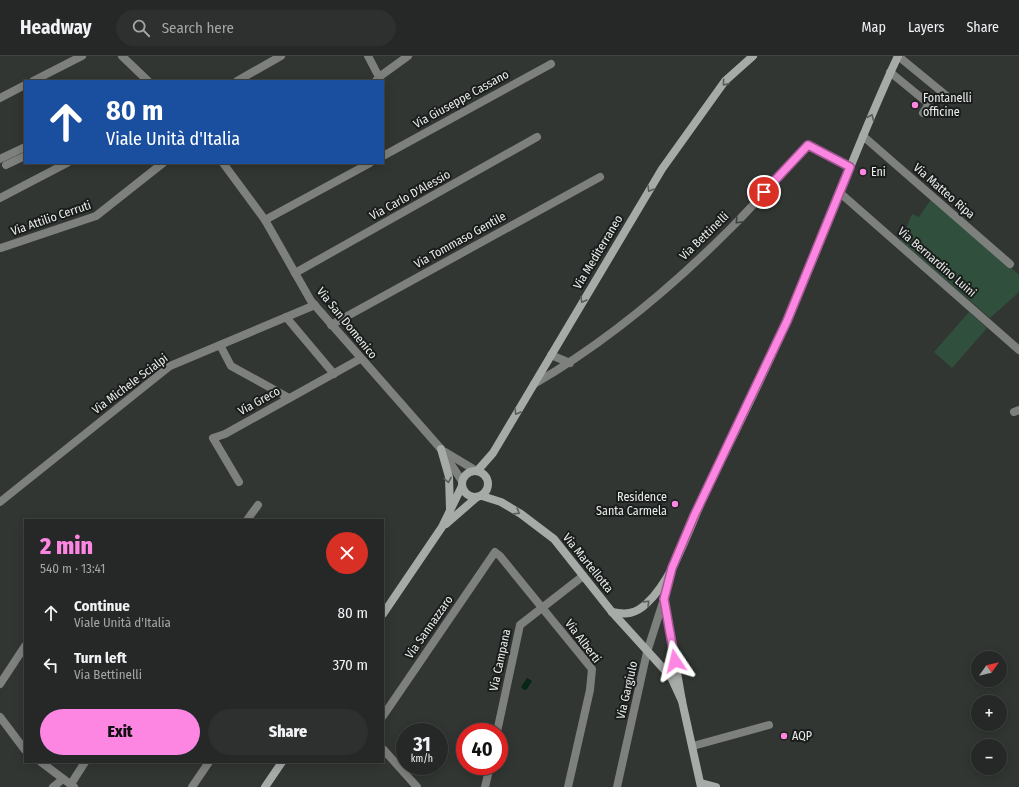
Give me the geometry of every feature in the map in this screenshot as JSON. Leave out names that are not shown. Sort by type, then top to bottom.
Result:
[{"type":"main road","name":"Via Mediterraneo","points":[[476,470],[493,452],[662,169],[726,81],[753,56]]},
{"type":"main road","points":[[716,787],[701,785],[682,701],[664,599],[672,568],[694,516],[787,321],[850,167],[898,56]]},
{"type":"main road","points":[[441,449],[448,477],[450,512]]},
{"type":"main road","points":[[384,613],[442,527],[466,474],[476,470],[485,474],[489,482],[488,490],[442,527]]},
{"type":"main road","points":[[462,484],[469,496],[479,497]]},
{"type":"main road","name":"Via Martellotta","points":[[479,497],[501,502],[521,514],[554,539],[612,612],[671,677],[682,701]]},
{"type":"main road","points":[[612,612],[625,614],[636,612],[648,603],[672,568]]},
{"type":"main road","points":[[265,787],[281,763]]},
{"type":"street","points":[[35,80],[82,56]]},
{"type":"street","points":[[122,56],[147,80]]},
{"type":"street","points":[[239,80],[282,56]]},
{"type":"street","points":[[368,56],[378,79],[408,56]]},
{"type":"street","points":[[898,56],[948,97]]},
{"type":"street","name":"Via Giuseppe Cassano","points":[[384,155],[550,64]]},
{"type":"street","points":[[890,72],[929,104],[923,113]]},
{"type":"street","points":[[0,98],[24,86]]},
{"type":"street","name":"Via Matteo Ripa","points":[[863,136],[1010,264]]},
{"type":"street","name":"Via Carlo D'Alessio","points":[[295,273],[537,137]]},
{"type":"street","name":"Via Bettinelli","points":[[534,384],[570,363],[664,291],[732,227],[808,145],[850,167]]},
{"type":"street","points":[[3,162],[24,148]]},
{"type":"street","points":[[3,162],[24,156]]},
{"type":"street","points":[[0,198],[65,164]]},
{"type":"street","name":"Via Attilio Cerruti","points":[[1,248],[96,216],[162,164]]},
{"type":"street","name":"Via San Domenico","points":[[225,164],[265,220],[314,305],[360,359],[441,449],[462,484]]},
{"type":"street","points":[[265,220],[368,164]]},
{"type":"street","name":"Via Tommaso Gentile","points":[[331,325],[600,177]]},
{"type":"street","name":"Via Bernardino Luini","points":[[840,192],[1019,350]]},
{"type":"street","name":"Via Michele Scialpi","points":[[0,502],[170,366],[314,305]]},
{"type":"street","points":[[286,317],[334,374]]},
{"type":"street","points":[[220,345],[231,366],[289,398]]},
{"type":"street","points":[[551,355],[570,363]]},
{"type":"street","name":"Via Greco","points":[[239,482],[213,438],[225,434],[360,359]]},
{"type":"street","name":"Via San Domenico","points":[[441,449],[476,470]]},
{"type":"street","points":[[248,519],[258,505]]},
{"type":"street","name":"Via Alberti","points":[[495,552],[500,556],[592,669],[590,690],[568,787]]},
{"type":"street","name":"Via Sannazzaro","points":[[384,715],[495,552]]},
{"type":"street","name":"Via Campana","points":[[499,723],[520,625],[584,576]]},
{"type":"street","name":"Via Gargiulo","points":[[617,787],[647,652],[664,599]]},
{"type":"street","points":[[0,684],[24,648]]},
{"type":"street","points":[[1,718],[24,749]]},
{"type":"street","points":[[692,746],[769,724]]},
{"type":"street","points":[[384,750],[417,787]]},
{"type":"street","points":[[42,763],[72,785],[84,763]]},
{"type":"street","points":[[192,787],[208,763]]},
{"type":"street","points":[[485,787],[488,775]]},
{"type":"street","points":[[53,787],[63,779]]},
{"type":"shaded area","points":[[932,198],[1019,275],[1019,292],[990,318],[901,241],[912,214],[919,217]]},
{"type":"shaded area","points":[[969,312],[987,328],[952,368],[934,352]]},
{"type":"shaded area","points":[[527,678],[532,681],[527,689],[524,690],[521,687]]},
{"type":"place","name":"Fontanelli officine","points":[[915,105]]},
{"type":"place","name":"Eni","points":[[863,172]]},
{"type":"place","name":"Residence Santa Carmela","points":[[675,504]]},
{"type":"place","name":"AQP","points":[[784,736]]},
{"type":"route","points":[[675,661],[664,599],[672,568],[694,516],[787,321],[850,167],[808,145],[764,192]]}]
